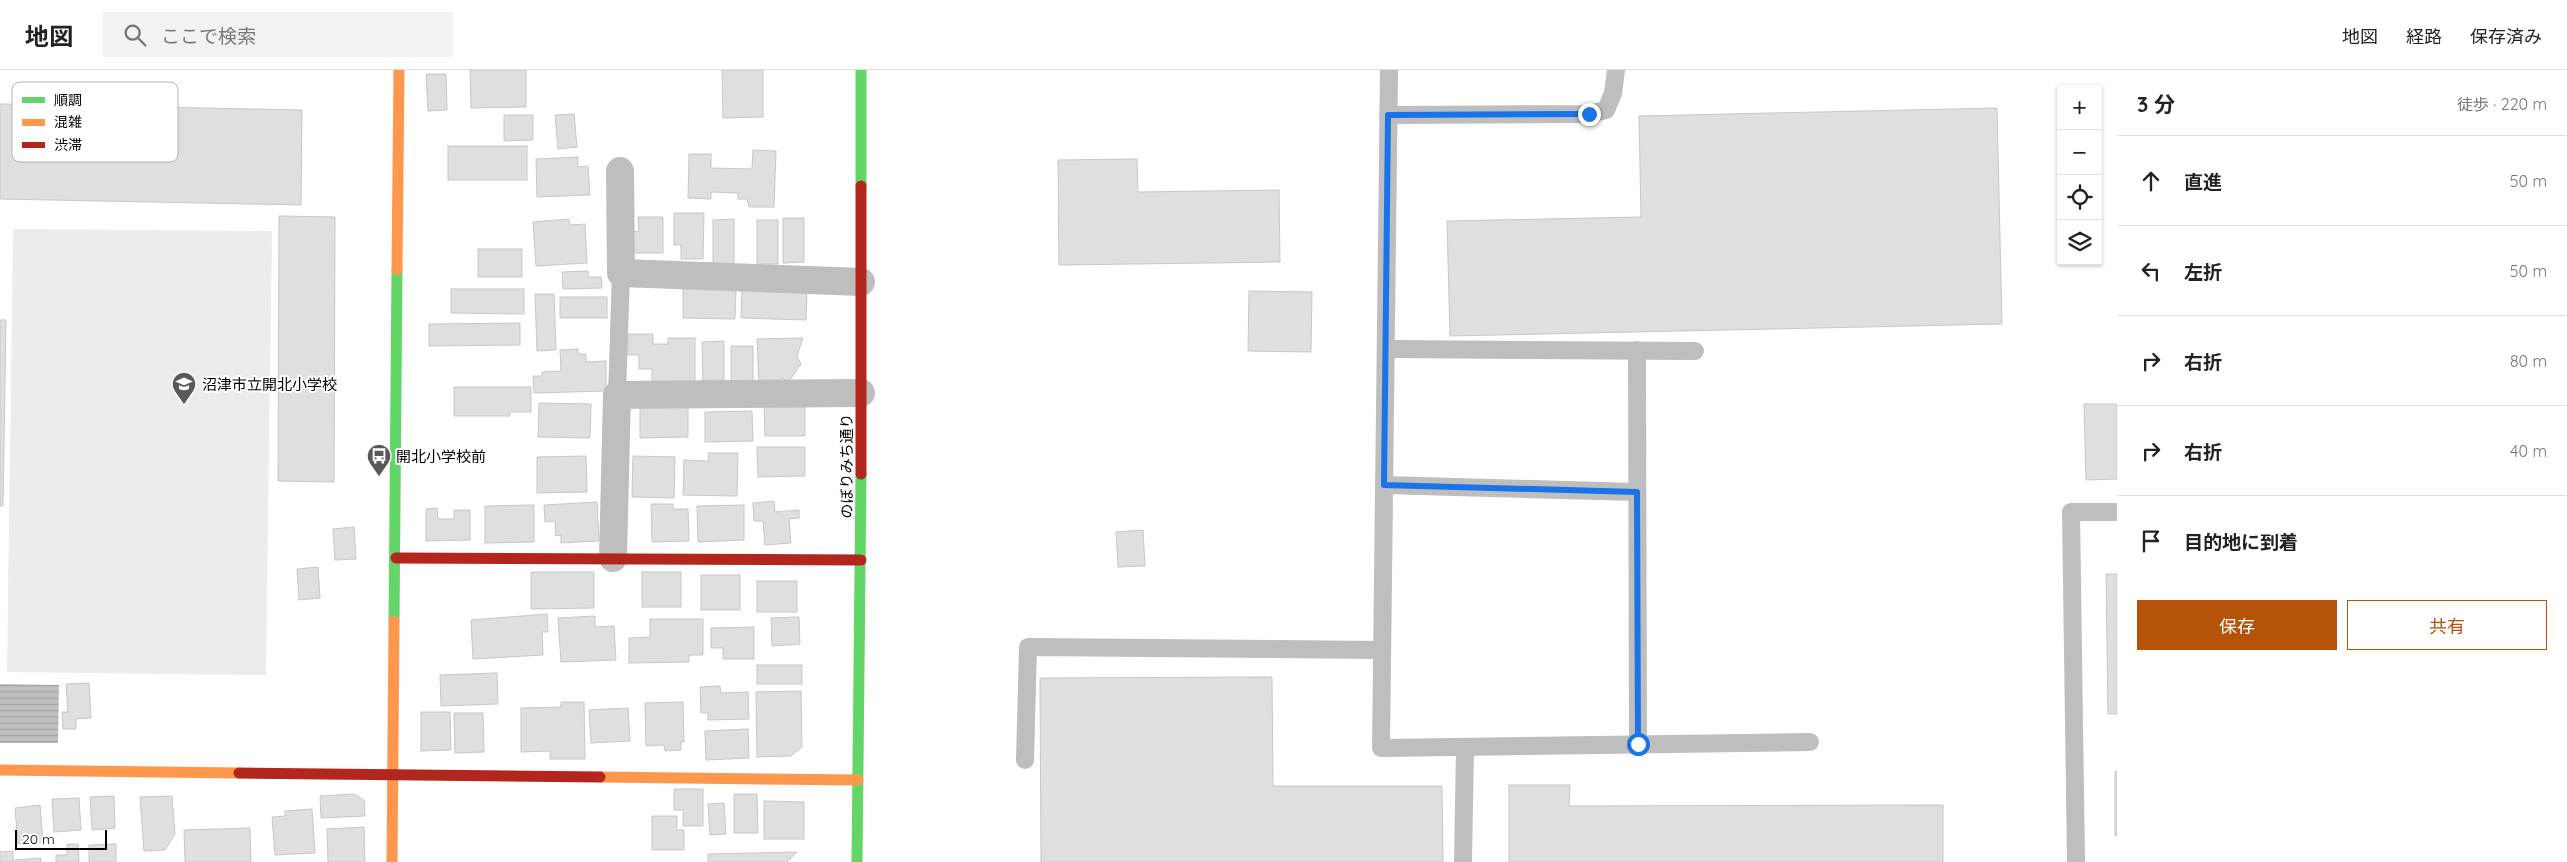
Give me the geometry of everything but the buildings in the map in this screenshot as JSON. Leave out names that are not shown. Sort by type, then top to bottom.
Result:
[{"type":"street","points":[[392,862],[391,775],[396,558],[399,70]]},
{"type":"street","name":"のぼりみち通り","points":[[857,862],[861,393],[861,70]]},
{"type":"street","points":[[620,171],[621,273],[861,282]]},
{"type":"street","points":[[614,558],[617,395],[861,393]]},
{"type":"street","points":[[396,558],[860,560]]},
{"type":"street","points":[[0,770],[858,780]]},
{"type":"lane","points":[[1389,70],[1381,748],[1810,742]]},
{"type":"lane","points":[[1388,115],[1589,114],[1606,110],[1613,93],[1616,70]]},
{"type":"lane","points":[[617,395],[621,273]]},
{"type":"lane","points":[[1386,349],[1695,351]]},
{"type":"lane","points":[[1637,350],[1638,744]]},
{"type":"lane","points":[[1384,485],[1637,492]]},
{"type":"lane","points":[[2076,862],[2071,512],[2117,512]]},
{"type":"lane","points":[[1025,760],[1028,647],[1382,650]]},
{"type":"lane","points":[[1463,862],[1465,747]]},
{"type":"shaded area","points":[[13,229],[272,231],[266,675],[7,672]]},
{"type":"shaded area","points":[[0,684],[59,685],[58,743],[0,743]]},
{"type":"traffic: fast","points":[[861,70],[861,186]]},
{"type":"traffic: fast","points":[[394,621],[397,270]]},
{"type":"traffic: fast","points":[[857,862],[861,474]]},
{"type":"traffic: slow","points":[[397,270],[399,70]]},
{"type":"traffic: slow","points":[[392,862],[394,621]]},
{"type":"traffic: slow","points":[[0,770],[239,773]]},
{"type":"traffic: slow","points":[[600,777],[858,780]]},
{"type":"traffic: jam","points":[[861,186],[861,474]]},
{"type":"traffic: jam","points":[[396,558],[861,560]]},
{"type":"traffic: jam","points":[[239,773],[600,777]]},
{"type":"place","name":"沼津市立開北小学校","points":[[184,405]]},
{"type":"place","name":"開北小学校前","points":[[379,477]]},
{"type":"route","points":[[1589,114],[1388,115],[1384,485],[1637,492],[1638,744]]}]
